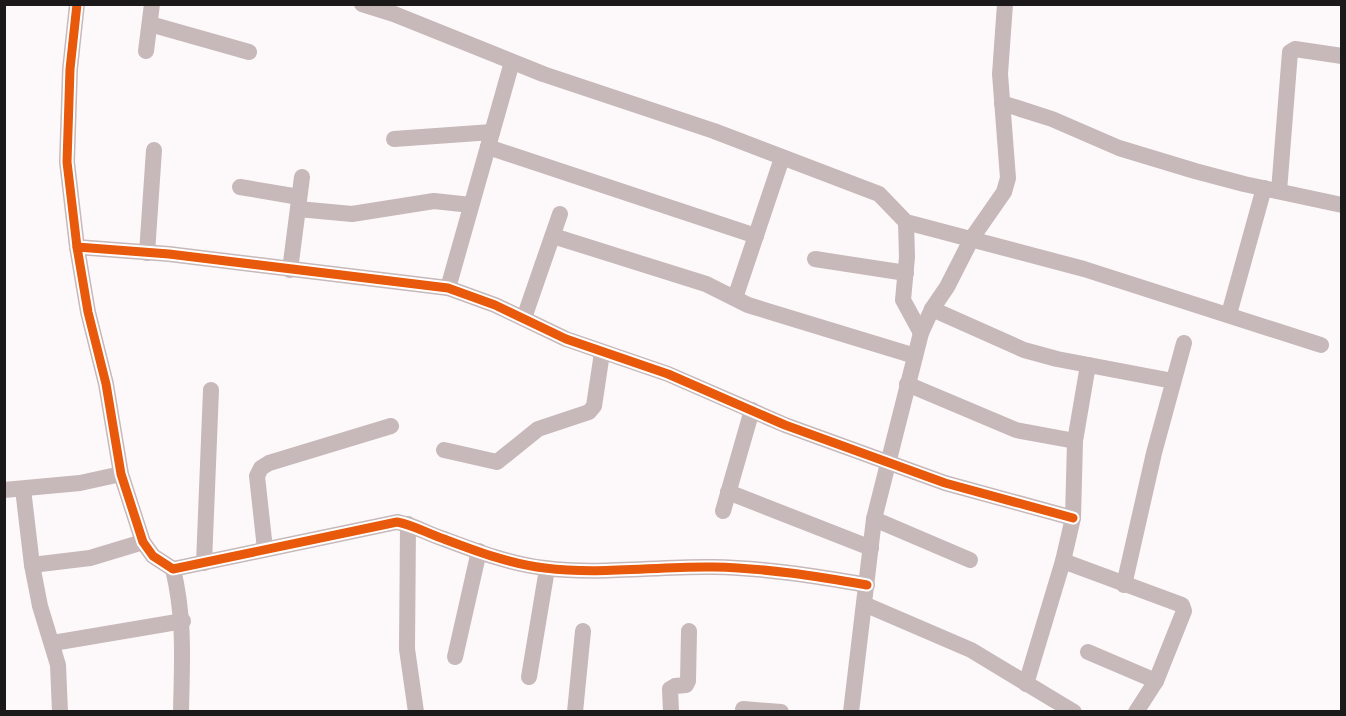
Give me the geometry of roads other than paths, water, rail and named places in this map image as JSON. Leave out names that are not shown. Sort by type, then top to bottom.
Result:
[{"type":"street","points":[[77,4],[70,69],[67,162],[76,247],[97,353],[106,384],[121,474],[143,542],[153,556],[173,569],[397,522],[508,561],[547,569],[735,568],[780,570],[867,585]]},
{"type":"street","points":[[146,51],[152,4]]},
{"type":"street","points":[[362,4],[394,14],[543,74],[714,131],[879,194],[906,222],[1084,269],[1322,345]]},
{"type":"street","points":[[851,711],[874,519],[921,333],[972,238],[1004,192],[1008,178],[1000,74],[1005,4]]},
{"type":"street","points":[[150,24],[249,52]]},
{"type":"street","points":[[1229,314],[1271,190],[1290,52],[1295,49],[1341,56]]},
{"type":"street","points":[[448,288],[512,62]]},
{"type":"street","points":[[1002,103],[1052,119],[1119,147],[1196,171],[1341,205]]},
{"type":"street","points":[[394,139],[490,140],[756,236]]},
{"type":"street","points":[[147,253],[154,150]]},
{"type":"street","points":[[735,298],[782,158]]},
{"type":"street","points":[[290,270],[302,177]]},
{"type":"street","points":[[240,187],[299,203],[352,213],[434,201],[471,205]]},
{"type":"street","points":[[524,318],[560,214]]},
{"type":"street","points":[[906,222],[904,303],[921,333]]},
{"type":"street","points":[[553,236],[706,284],[748,305],[915,356]]},
{"type":"street","points":[[76,247],[147,253],[448,288],[495,305],[566,339],[668,374],[785,425],[945,483],[1074,518]]},
{"type":"street","points":[[815,259],[906,273]]},
{"type":"street","points":[[932,309],[1024,350],[1057,359],[1173,381]]},
{"type":"street","points":[[1124,585],[1154,453],[1184,343]]},
{"type":"street","points":[[444,450],[497,462],[538,429],[589,412],[594,406],[602,353]]},
{"type":"street","points":[[1026,684],[1074,518],[1075,441],[1088,365]]},
{"type":"street","points":[[907,384],[1016,430],[1075,441]]},
{"type":"street","points":[[204,563],[210,390]]},
{"type":"street","points":[[723,511],[752,410]]},
{"type":"street","points":[[265,549],[257,476],[261,468],[269,463],[391,426]]},
{"type":"street","points":[[4,490],[80,483],[121,474]]},
{"type":"street","points":[[23,489],[32,565],[40,606],[58,665],[60,711]]},
{"type":"street","points":[[728,492],[871,548]]},
{"type":"street","points":[[874,519],[970,560]]},
{"type":"street","points":[[408,524],[407,649],[416,711]]},
{"type":"street","points":[[32,565],[90,558],[143,542]]},
{"type":"street","points":[[455,657],[479,551]]},
{"type":"street","points":[[1063,561],[1182,605],[1184,608],[1156,681],[1136,711]]},
{"type":"street","points":[[173,569],[183,621],[182,711]]},
{"type":"street","points":[[529,677],[547,569]]},
{"type":"street","points":[[864,604],[971,650],[1074,711]]},
{"type":"street","points":[[53,644],[183,621]]},
{"type":"street","points":[[575,711],[583,631]]},
{"type":"street","points":[[671,711],[670,689],[686,685],[688,681],[689,631]]},
{"type":"street","points":[[1088,652],[1156,681]]},
{"type":"street","points":[[743,709],[781,711]]}]
